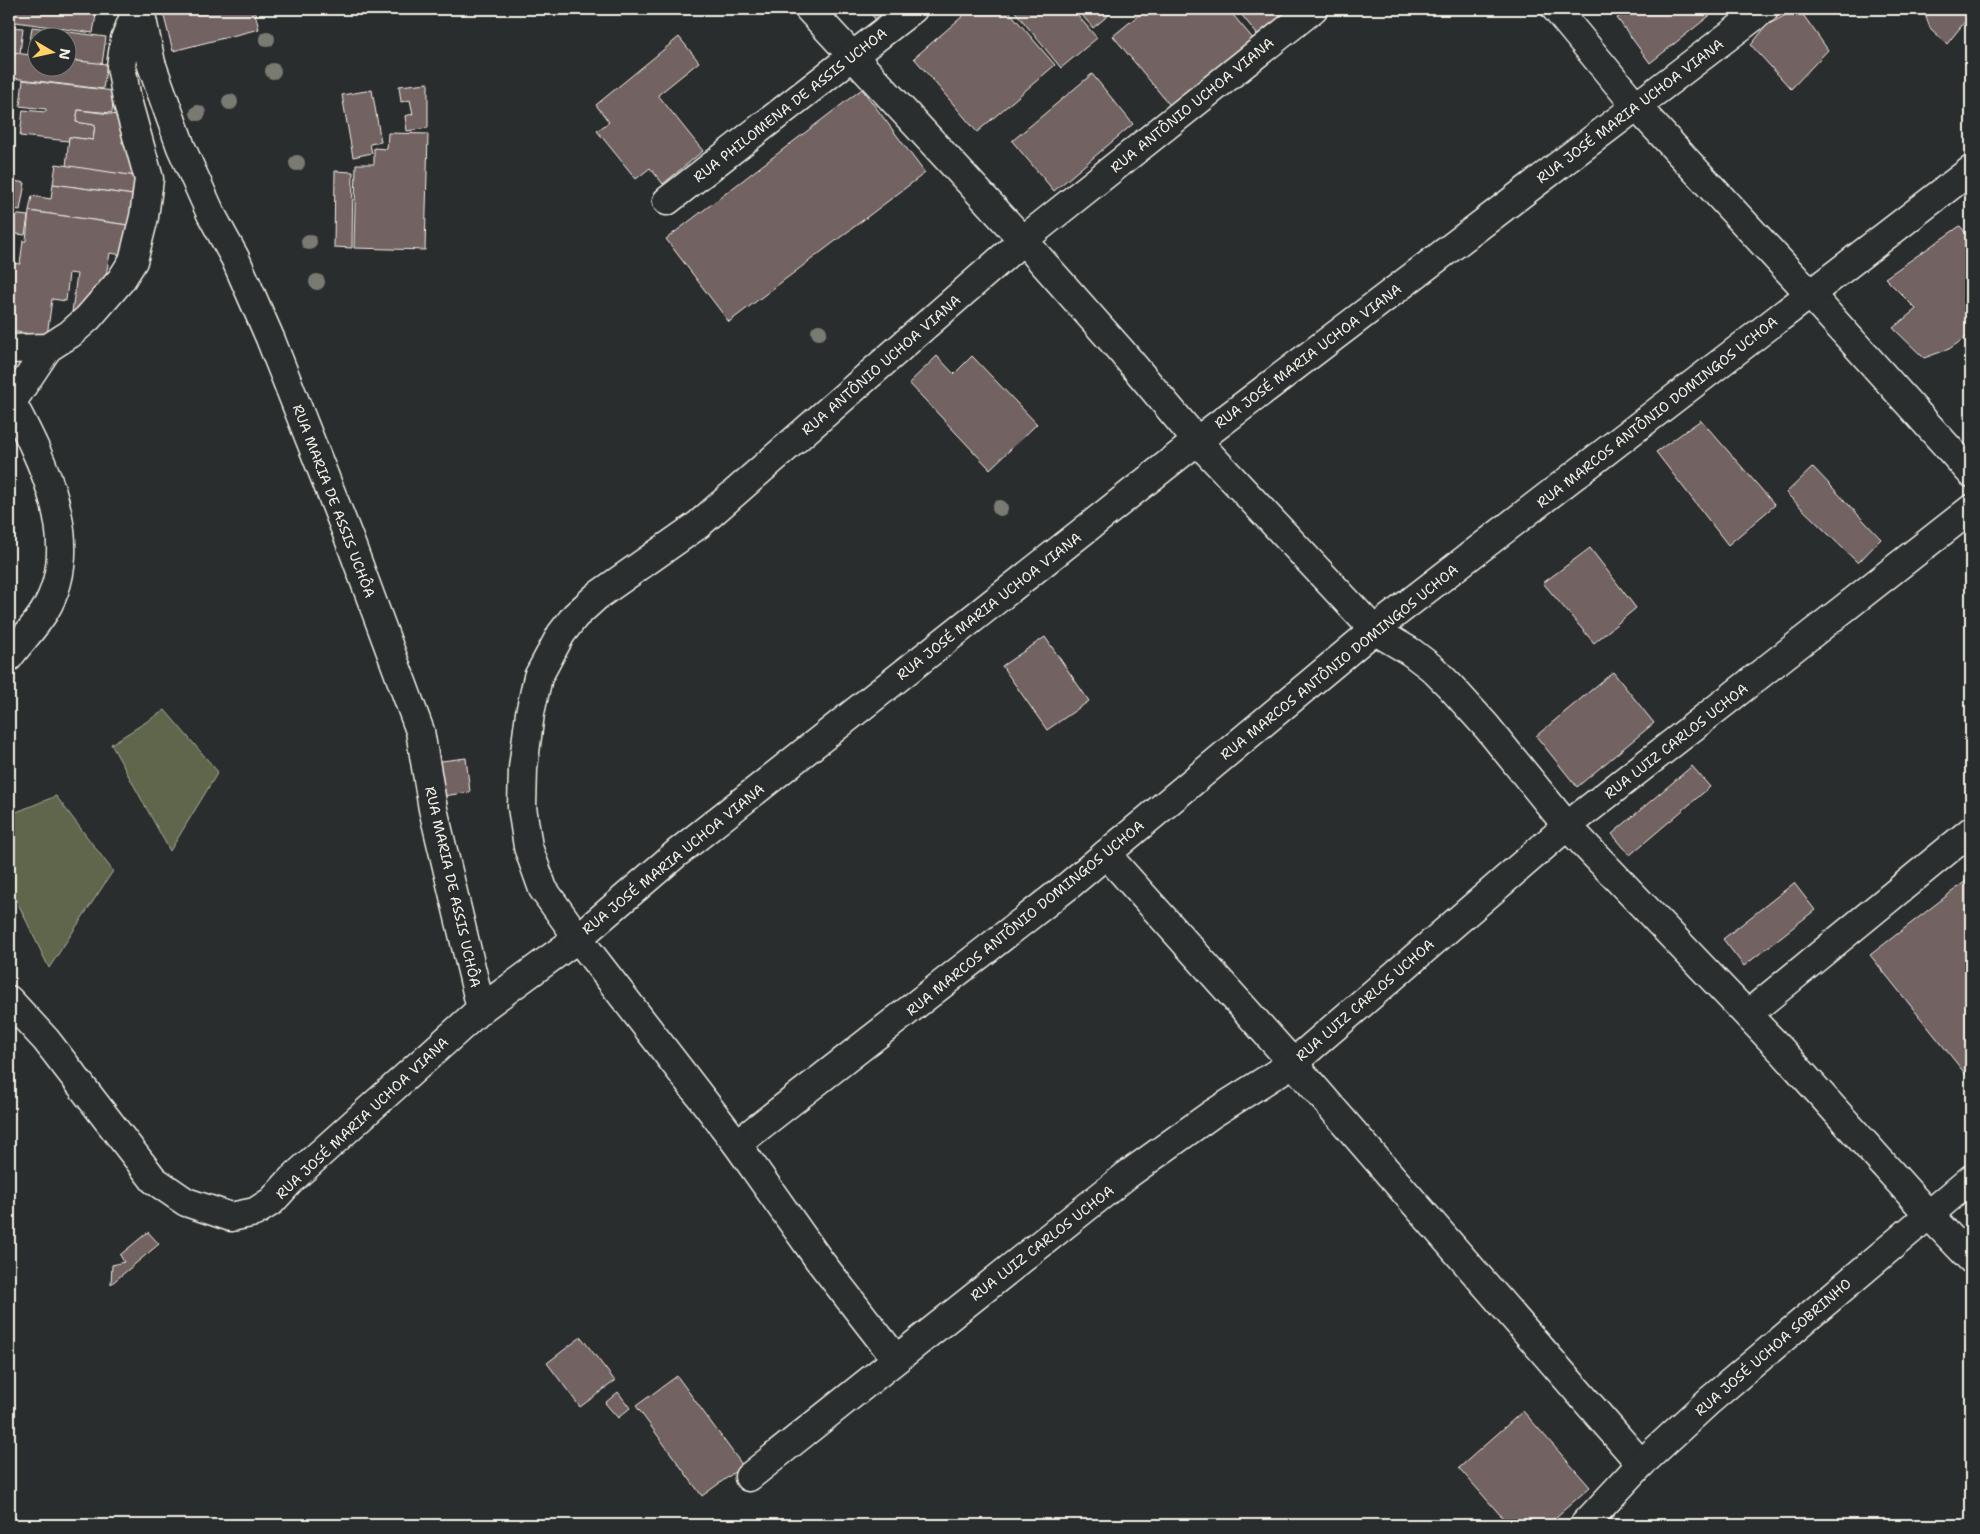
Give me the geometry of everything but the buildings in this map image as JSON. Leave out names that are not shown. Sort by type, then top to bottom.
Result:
[{"type":"street","points":[[9,657],[44,612],[55,588],[61,564],[62,536],[57,510],[40,462],[10,399],[48,348],[70,334],[88,318],[128,271],[137,250],[148,197],[149,179],[127,100],[121,66],[125,39],[139,9]]},
{"type":"street","name":"RUA MARIA DE ASSIS UCHÔA","points":[[139,9],[151,63],[181,147],[211,214],[235,258],[270,338],[348,536],[420,731],[433,809],[481,1009]]},
{"type":"street","points":[[809,9],[1023,240],[1122,352],[1197,441],[1374,630],[1411,652],[1432,668],[1450,686],[1487,727],[1567,826],[1748,1014],[1928,1214],[1971,1259]]},
{"type":"street","name":"RUA PHILOMENA DE ASSIS UCHOA","points":[[667,201],[913,9]]},
{"type":"street","name":"RUA ANTÔNIO UCHOA VIANA","points":[[896,1359],[819,1260],[737,1144],[578,938],[543,889],[528,847],[522,807],[523,768],[530,713],[538,677],[561,634],[575,616],[597,596],[698,525],[1023,240],[1313,9]]},
{"type":"street","points":[[1556,9],[1636,106],[1810,294],[1971,473]]},
{"type":"street","name":"RUA JOSÉ MARIA UCHOA VIANA","points":[[9,1000],[46,1040],[154,1180],[186,1202],[230,1217],[255,1212],[272,1201],[292,1179],[481,1009],[578,938],[677,853],[1197,441],[1764,9]]},
{"type":"street","name":"RUA MARCOS ANTÔNIO DOMINGOS UCHOA","points":[[737,1144],[1068,886],[1374,630],[1971,170]]},
{"type":"street","points":[[9,349],[48,348]]},
{"type":"street","name":"RUA LUIZ CARLOS UCHOA","points":[[749,1477],[1127,1175],[1212,1114],[1293,1063],[1567,826],[1971,509]]},
{"type":"street","points":[[1748,1014],[1971,831]]},
{"type":"street","points":[[1106,854],[1293,1063],[1641,1464]]},
{"type":"street","name":"RUA JOSÉ UCHOA SOBRINHO","points":[[1584,1525],[1641,1464],[1709,1401],[1971,1179]]},
{"type":"green space","points":[[165,710],[218,772],[170,851],[111,744]]},
{"type":"green space","points":[[56,796],[113,871],[49,968],[9,885],[9,815]]}]
